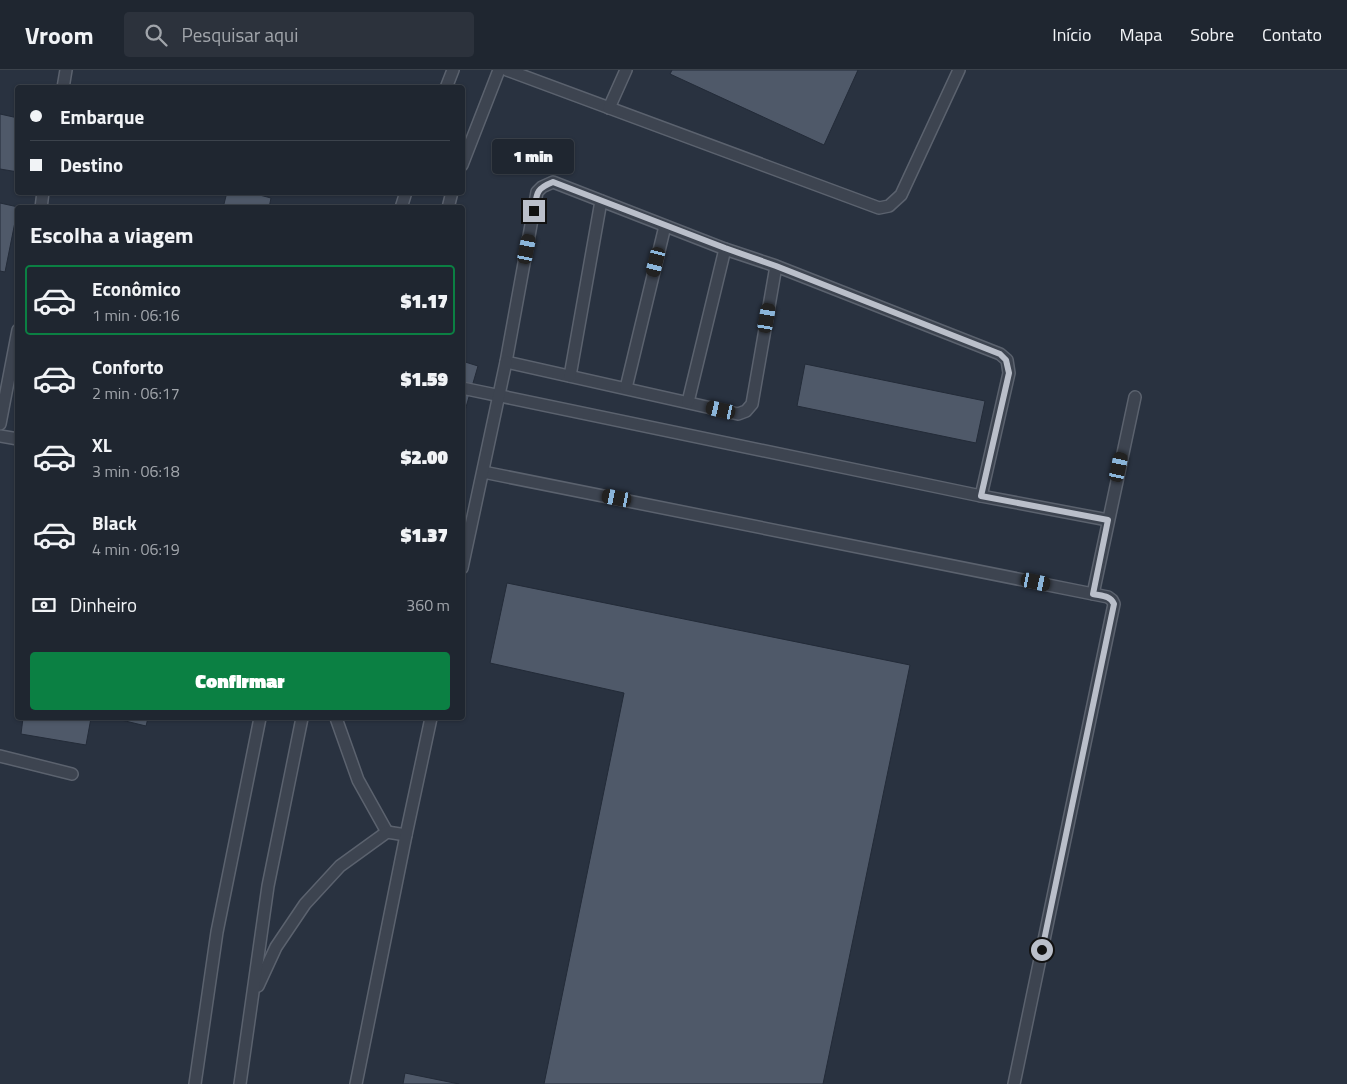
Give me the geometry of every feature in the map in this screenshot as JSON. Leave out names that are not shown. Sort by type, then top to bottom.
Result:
[{"type":"lane","points":[[64,85],[66,70]]},
{"type":"lane","points":[[447,85],[452,70]]},
{"type":"lane","points":[[465,157],[499,70]]},
{"type":"lane","points":[[507,70],[879,208],[889,206],[901,195],[959,70]]},
{"type":"lane","points":[[609,108],[626,70]]},
{"type":"lane","points":[[465,554],[506,362],[537,192],[542,187],[553,182],[665,226],[776,266],[1000,354],[1006,360],[1009,373],[981,496]]},
{"type":"lane","points":[[570,376],[600,201]]},
{"type":"lane","points":[[626,388],[665,226]]},
{"type":"lane","points":[[688,402],[725,248]]},
{"type":"lane","points":[[506,362],[738,414],[746,411],[752,404],[776,266]]},
{"type":"lane","points":[[0,424],[15,346]]},
{"type":"lane","points":[[465,389],[981,496],[1108,520]]},
{"type":"lane","points":[[1093,594],[1135,397]]},
{"type":"lane","points":[[0,436],[15,438]]},
{"type":"lane","points":[[483,472],[1108,597],[1112,600],[1114,604],[1014,1084]]},
{"type":"lane","points":[[195,1084],[217,932],[260,720]]},
{"type":"lane","points":[[240,1084],[268,886],[302,720]]},
{"type":"lane","points":[[337,720],[358,780],[387,832]]},
{"type":"lane","points":[[356,1084],[431,720]]},
{"type":"lane","points":[[0,756],[72,774]]},
{"type":"lane","points":[[253,998],[276,947],[304,904],[340,866],[387,832],[406,835]]},
{"type":"building","points":[[672,70],[858,70],[824,145],[670,74]]},
{"type":"building","points":[[0,114],[15,117],[15,172],[0,169]]},
{"type":"building","points":[[226,195],[260,195],[271,198],[270,205],[224,205]]},
{"type":"building","points":[[0,203],[15,206],[15,222],[5,272],[0,271]]},
{"type":"building","points":[[465,362],[478,366],[465,411]]},
{"type":"building","points":[[805,364],[985,401],[976,443],[797,406]]},
{"type":"building","points":[[507,583],[910,665],[823,1084],[544,1084],[624,693],[490,663]]},
{"type":"building","points":[[23,720],[91,720],[86,745],[21,734]]},
{"type":"building","points":[[121,720],[148,720],[146,726]]},
{"type":"building","points":[[405,1073],[459,1084],[403,1084]]},
{"type":"route","points":[[534,211],[537,192],[542,187],[553,182],[914,320],[1000,354],[1006,360],[1009,373],[981,496],[1108,520],[1093,594],[1108,597],[1114,604],[1042,950]]}]
